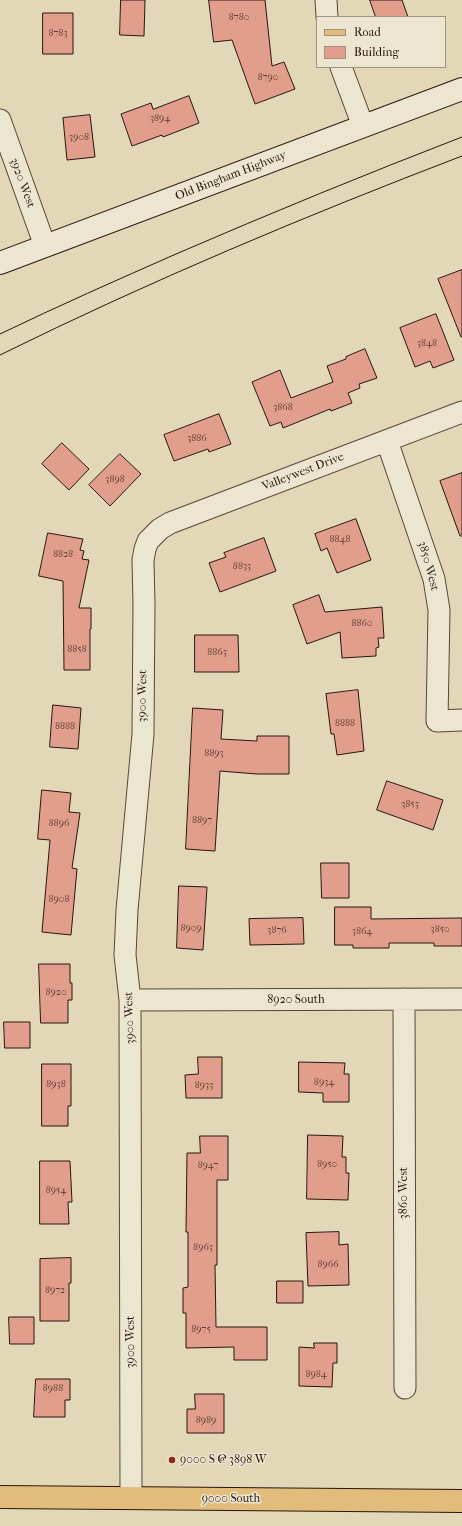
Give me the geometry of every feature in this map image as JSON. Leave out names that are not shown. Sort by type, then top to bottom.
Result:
[{"type":"main road","name":"9000 South","points":[[0,1497],[462,1501]]},
{"type":"street","points":[[326,0],[327,16]]},
{"type":"street","points":[[341,68],[363,126]]},
{"type":"street","name":"Old Bingham Highway","points":[[0,264],[462,89]]},
{"type":"street","name":"3920 West","points":[[0,120],[45,246]]},
{"type":"street","name":"Valleywest Drive","points":[[148,541],[160,529],[170,523],[462,412]]},
{"type":"street","name":"3850 West","points":[[387,441],[434,579],[439,610],[437,720],[462,720]]},
{"type":"street","name":"3900 West","points":[[131,1498],[130,1000],[125,955],[126,910],[143,734],[143,560],[148,541]]},
{"type":"street","name":"3860 West","points":[[404,999],[405,1388]]},
{"type":"street","name":"8920 South","points":[[130,1000],[462,999]]},
{"type":"building","points":[[121,0],[145,0],[144,36],[120,35]]},
{"type":"building","points":[[209,0],[265,0],[272,66],[284,62],[295,89],[255,104],[232,40],[214,42]]},
{"type":"building","points":[[370,0],[402,0],[408,16],[376,16]]},
{"type":"building","points":[[43,13],[73,13],[73,54],[43,54]]},
{"type":"building","points":[[189,96],[199,123],[163,137],[162,135],[132,146],[121,114],[151,103],[153,109]]},
{"type":"building","points":[[90,115],[95,157],[67,160],[63,118]]},
{"type":"building","points":[[462,270],[462,337],[461,337],[438,279]]},
{"type":"building","points":[[436,314],[454,360],[433,368],[430,361],[415,367],[400,328]]},
{"type":"building","points":[[365,349],[377,378],[359,384],[360,388],[348,393],[352,403],[331,411],[330,409],[283,428],[281,422],[270,426],[252,382],[280,370],[291,398],[333,382],[327,366],[346,359],[346,357]]},
{"type":"building","points":[[219,414],[231,444],[209,452],[208,449],[174,461],[164,435]]},
{"type":"building","points":[[62,443],[89,469],[69,490],[42,464]]},
{"type":"building","points":[[120,454],[141,474],[110,506],[89,485]]},
{"type":"building","points":[[462,473],[462,536],[460,536],[440,481]]},
{"type":"building","points":[[356,519],[371,560],[337,573],[327,548],[321,551],[315,534]]},
{"type":"building","points":[[48,533],[83,539],[80,550],[84,551],[82,559],[89,560],[79,608],[91,608],[90,670],[64,670],[63,581],[39,576]]},
{"type":"building","points":[[264,538],[276,571],[220,592],[209,563],[226,557],[224,553]]},
{"type":"building","points":[[319,595],[325,612],[382,607],[384,638],[378,638],[379,647],[376,648],[376,656],[342,658],[340,632],[307,644],[293,605]]},
{"type":"building","points":[[195,635],[238,635],[239,672],[195,672]]},
{"type":"building","points":[[358,690],[364,751],[337,755],[334,734],[331,734],[326,694]]},
{"type":"building","points":[[53,705],[81,708],[78,749],[50,747]]},
{"type":"building","points":[[193,708],[223,710],[221,739],[257,741],[257,736],[289,736],[289,774],[257,774],[220,771],[215,851],[186,849]]},
{"type":"building","points":[[387,781],[443,800],[433,830],[377,810]]},
{"type":"building","points":[[42,790],[71,793],[69,812],[80,813],[72,868],[77,869],[71,935],[42,932],[50,840],[38,839]]},
{"type":"building","points":[[321,863],[349,863],[349,898],[322,898]]},
{"type":"building","points":[[179,886],[207,887],[203,950],[177,948]]},
{"type":"building","points":[[335,907],[371,907],[371,919],[462,918],[462,946],[434,946],[434,943],[389,943],[389,948],[353,948],[353,945],[335,945]]},
{"type":"building","points":[[303,918],[304,944],[250,945],[249,919]]},
{"type":"building","points":[[39,964],[70,964],[72,1000],[68,1000],[68,1023],[41,1023]]},
{"type":"building","points":[[4,1022],[30,1022],[30,1048],[5,1048]]},
{"type":"building","points":[[198,1057],[222,1057],[222,1098],[186,1098],[185,1075],[198,1074]]},
{"type":"building","points":[[299,1062],[345,1063],[344,1074],[349,1074],[349,1102],[323,1102],[323,1093],[299,1092]]},
{"type":"building","points":[[42,1064],[71,1064],[71,1106],[68,1106],[68,1126],[42,1126]]},
{"type":"building","points":[[308,1135],[343,1136],[342,1157],[346,1157],[346,1173],[349,1173],[348,1200],[307,1199]]},
{"type":"building","points":[[200,1136],[228,1136],[228,1180],[217,1180],[217,1265],[215,1265],[216,1327],[267,1327],[267,1360],[234,1360],[234,1347],[186,1348],[186,1313],[183,1313],[183,1288],[188,1287],[188,1232],[186,1232],[187,1153],[200,1153]]},
{"type":"building","points":[[40,1161],[70,1161],[72,1202],[68,1202],[69,1224],[40,1224]]},
{"type":"building","points":[[339,1232],[339,1245],[348,1244],[349,1285],[308,1286],[306,1233]]},
{"type":"building","points":[[71,1258],[71,1283],[69,1283],[69,1321],[40,1321],[40,1259]]},
{"type":"building","points":[[277,1281],[303,1281],[303,1303],[277,1303]]},
{"type":"building","points":[[9,1317],[34,1317],[34,1344],[10,1344]]},
{"type":"building","points":[[314,1343],[337,1343],[337,1363],[333,1363],[332,1387],[299,1386],[299,1347],[314,1348]]},
{"type":"building","points":[[36,1379],[70,1379],[70,1400],[65,1400],[65,1417],[34,1417]]},
{"type":"building","points":[[195,1394],[224,1394],[224,1433],[187,1433],[187,1409],[195,1409]]},
{"type":"tram line","points":[[0,334],[176,254],[354,179],[462,137]]},
{"type":"tram line","points":[[0,355],[113,301],[228,250],[462,156]]},
{"type":"place","name":"9000 S @ 3898 W","points":[[172,1460]]}]
